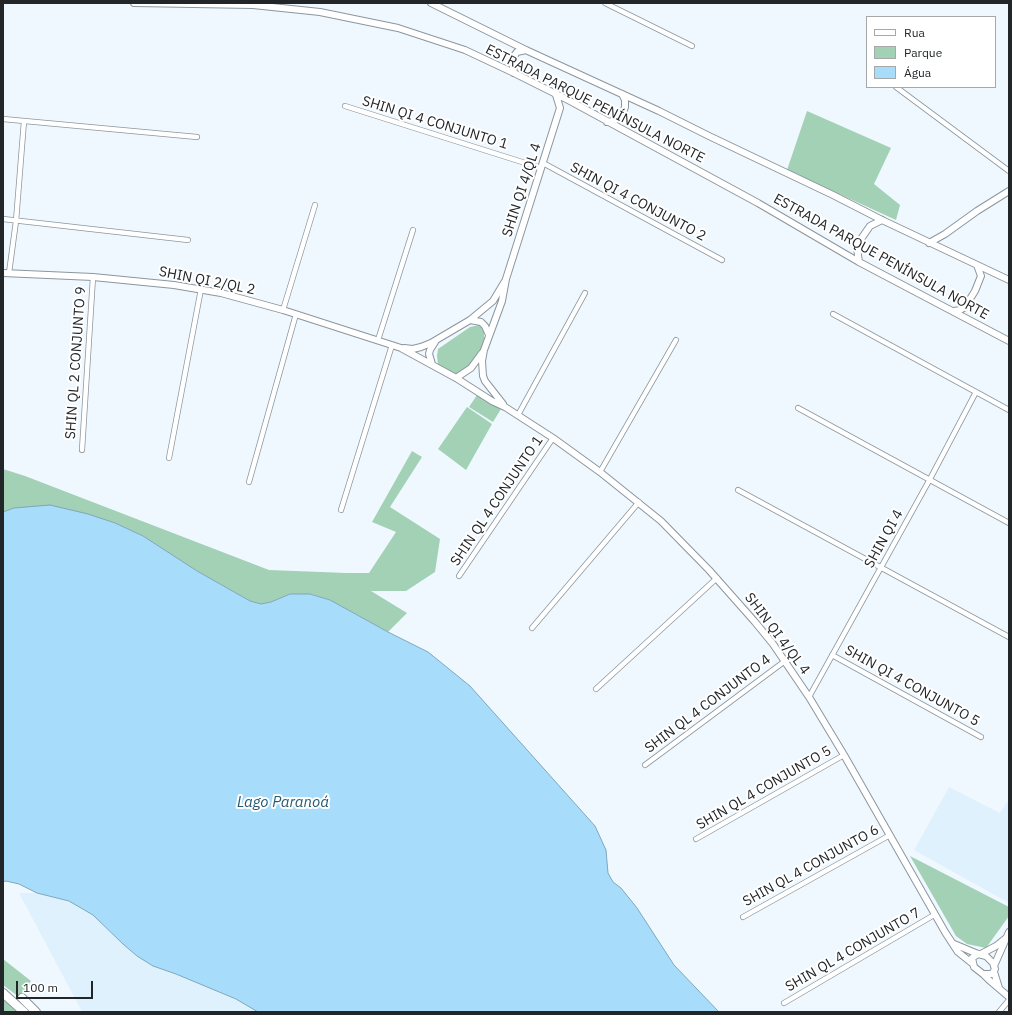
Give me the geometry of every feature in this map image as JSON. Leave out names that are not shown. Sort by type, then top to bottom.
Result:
[{"type":"highway","points":[[3,993],[24,1012]]},
{"type":"highway","points":[[22,998],[36,1012]]},
{"type":"street","name":"ESTRADA PARQUE PENÍNSULA NORTE","points":[[134,3],[253,4],[320,12],[398,28],[465,50],[572,102],[758,203],[859,262],[1009,341]]},
{"type":"street","name":"ESTRADA PARQUE PENÍNSULA NORTE","points":[[431,3],[528,51],[622,94],[1009,280]]},
{"type":"street","points":[[605,3],[692,46]]},
{"type":"street","points":[[514,73],[512,61],[514,56],[517,52],[523,50],[528,51]]},
{"type":"street","points":[[897,88],[1009,171]]},
{"type":"street","points":[[607,122],[619,118],[623,113],[625,100],[622,94]]},
{"type":"street","points":[[556,95],[560,108],[572,102]]},
{"type":"street","name":"SHIN QI 4 CONJUNTO 1","points":[[345,106],[542,165]]},
{"type":"street","name":"SHIN QI 4/QL 4","points":[[506,407],[485,381],[482,367],[484,350],[502,301],[506,279],[560,108]]},
{"type":"street","points":[[3,119],[197,137]]},
{"type":"street","points":[[6,273],[16,221],[24,121]]},
{"type":"street","name":"SHIN QI 4 CONJUNTO 2","points":[[542,165],[722,260]]},
{"type":"street","points":[[929,242],[945,234],[1009,191]]},
{"type":"street","points":[[283,310],[315,205]]},
{"type":"street","points":[[3,219],[188,240]]},
{"type":"street","points":[[859,262],[857,252],[859,243],[870,226],[882,220]]},
{"type":"street","points":[[378,340],[413,230]]},
{"type":"street","points":[[941,248],[945,234]]},
{"type":"street","points":[[954,311],[965,307],[976,290],[981,276],[977,265]]},
{"type":"street","name":"SHIN QI 2/QL 2","points":[[6,273],[93,277],[143,282],[200,289],[239,297],[401,348],[433,365]]},
{"type":"street","name":"SHIN QL 2 CONJUNTO 9","points":[[82,450],[93,277]]},
{"type":"street","name":"SHIN QI 4/QL 4","points":[[437,339],[470,320],[493,301],[506,279]]},
{"type":"street","points":[[169,458],[200,289]]},
{"type":"street","points":[[518,415],[585,293]]},
{"type":"street","points":[[249,482],[296,314]]},
{"type":"street","points":[[833,314],[1009,410]]},
{"type":"street","points":[[470,320],[481,322],[485,326],[489,336]]},
{"type":"street","points":[[433,365],[429,358],[430,350],[437,339]]},
{"type":"street","name":"SHIN QI 2/QL 2","points":[[401,348],[417,348],[437,339]]},
{"type":"street","points":[[600,472],[676,340]]},
{"type":"street","points":[[341,510],[392,345]]},
{"type":"street","points":[[456,378],[476,363],[484,350]]},
{"type":"street","name":"SHIN QI 4/QL 4","points":[[433,365],[492,401],[506,407],[553,438],[600,472],[639,502],[685,544],[717,578],[751,616],[785,661],[809,697],[890,835],[934,916],[961,955],[973,964]]},
{"type":"street","name":"SHIN QI 4","points":[[809,697],[930,479],[976,392]]},
{"type":"street","points":[[798,408],[1009,523]]},
{"type":"street","name":"SHIN QL 4 CONJUNTO 1","points":[[459,576],[553,438]]},
{"type":"street","points":[[738,490],[1009,637]]},
{"type":"street","points":[[532,628],[639,502]]},
{"type":"street","points":[[596,689],[717,578]]},
{"type":"street","name":"SHIN QI 4 CONJUNTO 5","points":[[832,655],[981,737]]},
{"type":"street","name":"SHIN QL 4 CONJUNTO 4","points":[[645,765],[785,661]]},
{"type":"street","name":"SHIN QL 4 CONJUNTO 5","points":[[696,839],[844,755]]},
{"type":"street","name":"SHIN QL 4 CONJUNTO 6","points":[[743,917],[890,835]]},
{"type":"street","name":"SHIN QL 4 CONJUNTO 7","points":[[784,1003],[934,916]]},
{"type":"street","points":[[1007,935],[996,946],[972,958],[976,969],[1009,997]]},
{"type":"street","points":[[983,974],[990,974],[994,969],[1007,935]]},
{"type":"street","points":[[953,943],[986,956],[994,969],[999,988]]},
{"type":"street","points":[[999,1012],[1009,1000]]},
{"type":"shaded area","points":[[949,787],[1000,813],[1009,799],[1009,903],[914,850]]},
{"type":"shaded area","points":[[19,893],[37,893],[69,901],[93,915],[137,956],[153,966],[236,999],[258,1012],[82,1012]]},
{"type":"green space","points":[[807,111],[891,148],[874,184],[900,205],[896,220],[787,170]]},
{"type":"green space","points":[[479,325],[484,329],[484,339],[480,353],[466,370],[456,374],[438,365],[438,349],[470,327]]},
{"type":"green space","points":[[477,395],[501,409],[493,422],[469,407]]},
{"type":"green space","points":[[467,407],[492,424],[466,470],[438,449]]},
{"type":"green space","points":[[412,451],[422,457],[390,507],[440,539],[435,572],[406,591],[371,591],[407,613],[388,632],[330,600],[311,594],[290,594],[271,602],[261,604],[250,601],[197,571],[143,536],[115,523],[88,514],[14,508],[3,512],[3,469],[25,476],[269,570],[369,573],[396,532],[372,522]]},
{"type":"green space","points":[[910,856],[1009,907],[1009,916],[986,948],[967,944],[956,936]]},
{"type":"green space","points":[[3,959],[31,981],[19,997],[3,985]]},
{"type":"green space","points":[[4,999],[19,1012],[3,1012]]},
{"type":"water","name":"Lago Paranoá","points":[[50,505],[88,514],[115,523],[143,536],[197,571],[250,601],[261,604],[271,602],[290,594],[310,594],[330,600],[428,652],[470,686],[595,826],[606,850],[608,873],[613,882],[621,888],[637,908],[674,965],[719,1012],[258,1012],[236,999],[153,966],[137,956],[93,915],[69,901],[37,893],[19,884],[6,881],[3,882],[3,512],[14,508]]}]
